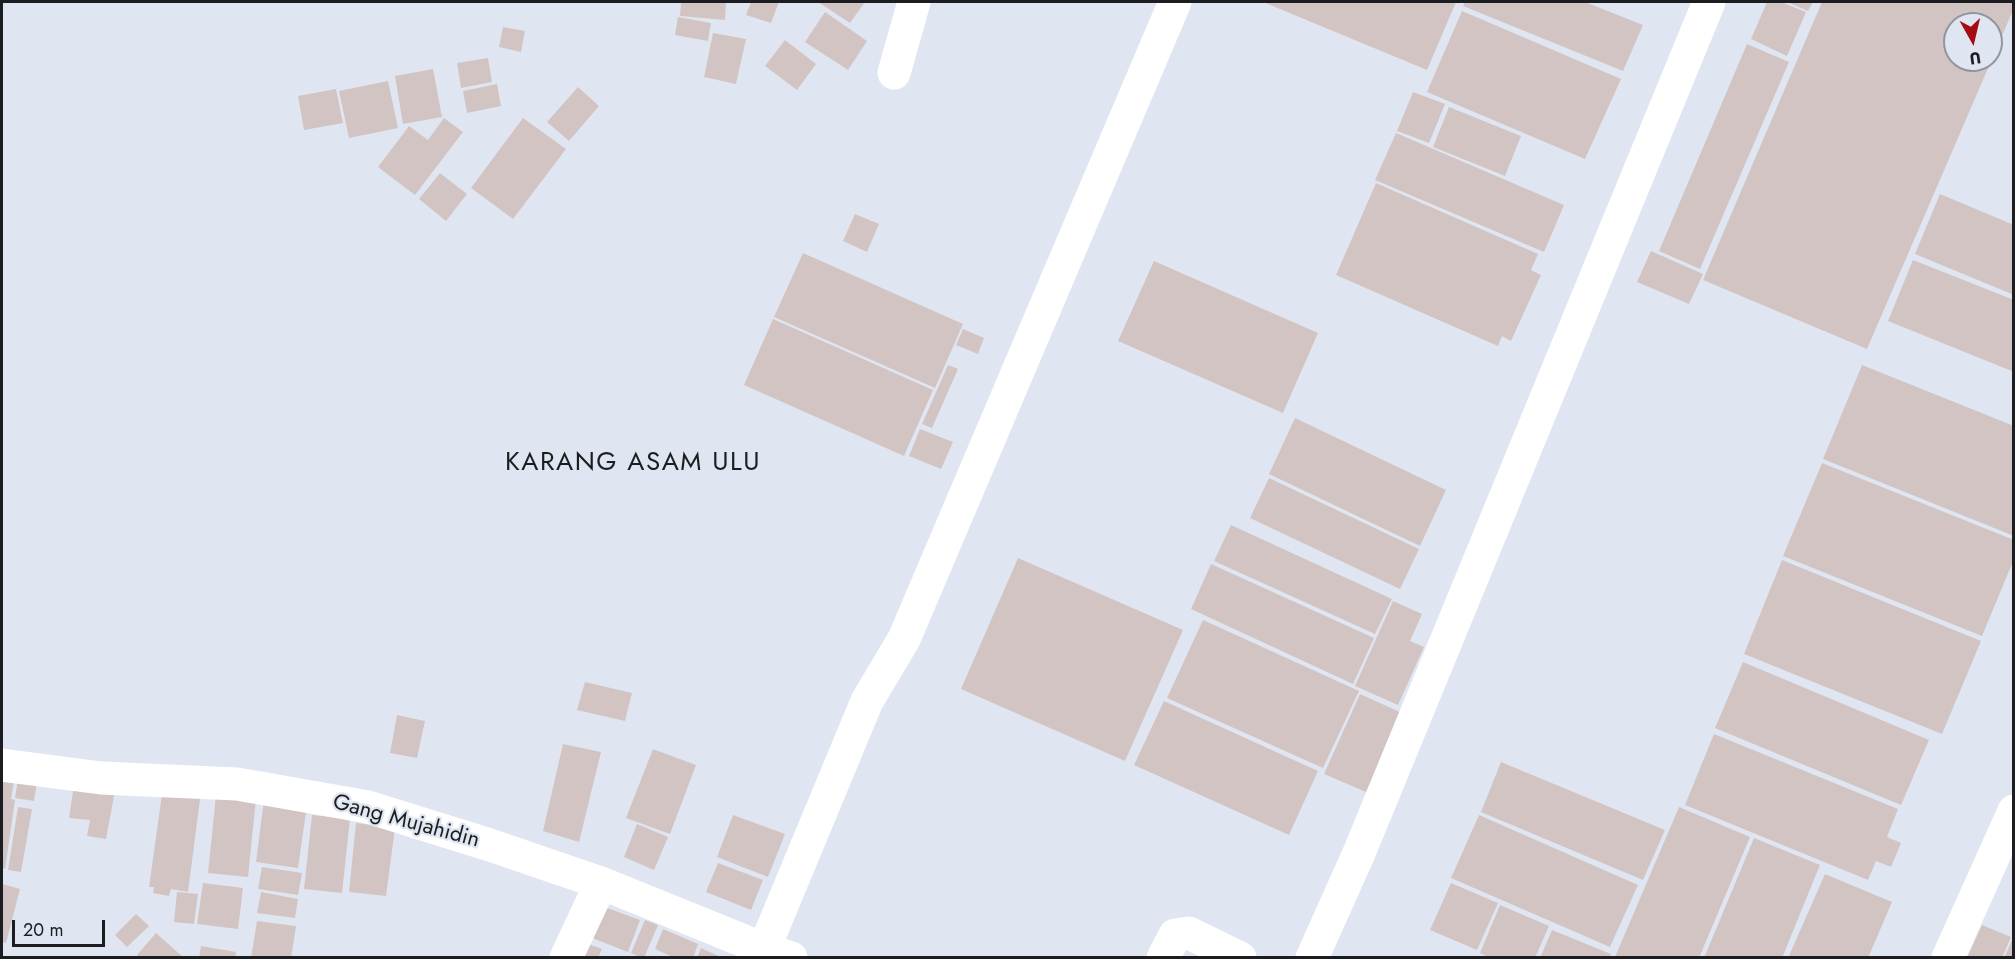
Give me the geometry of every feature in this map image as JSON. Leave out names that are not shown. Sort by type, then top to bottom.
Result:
[{"type":"street","points":[[894,74],[914,2]]},
{"type":"street","points":[[778,953],[867,701],[909,628],[1175,2]]},
{"type":"street","points":[[1312,957],[1359,852],[1709,2]]},
{"type":"street","name":"Gang Mujahidin","points":[[2,765],[102,778],[237,784],[368,807],[601,883],[778,953]]},
{"type":"street","points":[[1948,957],[2013,811]]},
{"type":"street","points":[[566,957],[601,883]]},
{"type":"street","points":[[1163,957],[1175,935],[1189,933],[1240,957]]},
{"type":"building","points":[[681,2],[726,2],[725,20],[680,16]]},
{"type":"building","points":[[751,2],[779,2],[771,23],[746,15]]},
{"type":"building","points":[[818,2],[865,2],[850,23]]},
{"type":"building","points":[[1263,2],[1456,2],[1427,70]]},
{"type":"building","points":[[1465,2],[1585,2],[1643,25],[1623,71],[1463,6]]},
{"type":"building","points":[[1767,2],[1781,2],[1806,12],[1787,56],[1751,39]]},
{"type":"building","points":[[1787,2],[1813,2],[1808,11]]},
{"type":"building","points":[[1822,2],[2014,2],[2014,8],[2003,34],[2003,12],[1943,12],[1943,72],[1986,72],[1867,349],[1703,280]]},
{"type":"building","points":[[1462,11],[1621,79],[1585,159],[1427,92]]},
{"type":"building","points":[[825,12],[867,41],[848,70],[805,42]]},
{"type":"building","points":[[678,17],[711,23],[708,41],[675,35]]},
{"type":"building","points":[[503,27],[525,31],[521,52],[499,47]]},
{"type":"building","points":[[713,33],[746,39],[736,84],[704,77]]},
{"type":"building","points":[[785,40],[816,64],[797,90],[765,66]]},
{"type":"building","points":[[1747,44],[1789,62],[1700,269],[1659,251]]},
{"type":"building","points":[[488,58],[492,82],[461,88],[457,63]]},
{"type":"building","points":[[433,69],[442,117],[403,124],[395,76]]},
{"type":"building","points":[[388,81],[398,128],[349,138],[339,91]]},
{"type":"building","points":[[497,84],[501,106],[467,113],[463,91]]},
{"type":"building","points":[[578,87],[599,106],[569,141],[547,122]]},
{"type":"building","points":[[336,89],[343,123],[304,130],[298,96]]},
{"type":"building","points":[[1413,92],[1445,104],[1429,143],[1397,131]]},
{"type":"building","points":[[1449,107],[1521,136],[1505,176],[1433,147]]},
{"type":"building","points":[[444,118],[463,132],[415,195],[378,167],[409,126],[428,140]]},
{"type":"building","points":[[523,118],[566,149],[513,219],[471,188]]},
{"type":"building","points":[[1396,133],[1564,205],[1544,252],[1375,180]]},
{"type":"building","points":[[440,173],[467,194],[446,221],[419,199]]},
{"type":"building","points":[[1376,183],[1538,254],[1531,270],[1541,275],[1511,341],[1502,336],[1498,346],[1336,275]]},
{"type":"building","points":[[1940,194],[2014,225],[2014,295],[1915,254]]},
{"type":"building","points":[[855,214],[879,224],[867,252],[843,241]]},
{"type":"building","points":[[1651,251],[1703,274],[1689,304],[1637,282]]},
{"type":"building","points":[[803,253],[963,324],[935,388],[774,317]]},
{"type":"building","points":[[1913,260],[2014,300],[2014,372],[1888,321]]},
{"type":"building","points":[[1154,261],[1318,333],[1283,413],[1118,341]]},
{"type":"building","points":[[773,319],[933,390],[904,456],[744,385]]},
{"type":"building","points":[[963,329],[984,338],[978,354],[956,345]]},
{"type":"building","points":[[948,365],[958,369],[932,428],[922,424]]},
{"type":"building","points":[[1862,365],[2014,426],[2014,536],[1823,459]]},
{"type":"building","points":[[1295,418],[1446,490],[1420,546],[1269,474]]},
{"type":"building","points":[[920,429],[953,442],[941,469],[909,456]]},
{"type":"building","points":[[1822,463],[2014,540],[2014,559],[1982,636],[1783,556]]},
{"type":"building","points":[[1269,478],[1419,549],[1400,589],[1250,518]]},
{"type":"building","points":[[1231,525],[1392,599],[1375,634],[1214,561]]},
{"type":"building","points":[[1018,558],[1183,630],[1125,761],[961,689]]},
{"type":"building","points":[[1782,560],[1981,641],[1942,734],[1744,654]]},
{"type":"building","points":[[1211,564],[1374,638],[1353,684],[1191,609]]},
{"type":"building","points":[[1393,601],[1422,614],[1410,641],[1424,647],[1398,705],[1355,686]]},
{"type":"building","points":[[1203,620],[1359,691],[1323,768],[1167,698]]},
{"type":"building","points":[[1743,662],[1929,740],[1901,805],[1715,728]]},
{"type":"building","points":[[585,682],[632,693],[625,721],[577,710]]},
{"type":"building","points":[[1360,694],[1402,713],[1366,792],[1324,774]]},
{"type":"building","points":[[1164,701],[1318,771],[1289,835],[1134,765]]},
{"type":"building","points":[[397,715],[425,721],[417,758],[390,753]]},
{"type":"building","points":[[1714,734],[1898,809],[1887,837],[1901,843],[1891,867],[1876,861],[1868,880],[1685,805]]},
{"type":"building","points":[[563,744],[601,752],[579,842],[543,831]]},
{"type":"building","points":[[653,749],[696,765],[670,834],[626,818]]},
{"type":"building","points":[[1501,762],[1665,830],[1643,880],[1481,812]]},
{"type":"building","points":[[16,770],[11,799],[15,800],[5,869],[2,868],[2,776]]},
{"type":"building","points":[[19,773],[38,776],[34,801],[15,798]]},
{"type":"building","points":[[74,785],[115,791],[106,839],[87,836],[90,820],[69,818]]},
{"type":"building","points":[[163,787],[201,792],[188,892],[171,889],[169,896],[153,893],[154,887],[149,887]]},
{"type":"building","points":[[216,795],[256,799],[248,877],[208,873]]},
{"type":"building","points":[[264,800],[307,805],[298,868],[256,862]]},
{"type":"building","points":[[18,807],[32,809],[21,872],[8,870]]},
{"type":"building","points":[[1679,807],[1750,837],[1699,958],[1615,957]]},
{"type":"building","points":[[312,815],[350,819],[342,893],[304,889]]},
{"type":"building","points":[[733,815],[785,834],[768,877],[717,857]]},
{"type":"building","points":[[1479,815],[1638,885],[1610,947],[1451,878]]},
{"type":"building","points":[[356,823],[395,828],[386,896],[349,892]]},
{"type":"building","points":[[637,824],[668,837],[654,870],[624,857]]},
{"type":"building","points":[[1754,838],[1820,865],[1782,958],[1704,958]]},
{"type":"building","points":[[718,863],[763,880],[751,910],[706,892]]},
{"type":"building","points":[[262,867],[302,873],[298,895],[258,889]]},
{"type":"building","points":[[1825,874],[1892,902],[1868,958],[1788,958]]},
{"type":"building","points":[[203,883],[243,888],[238,929],[197,924]]},
{"type":"building","points":[[1451,883],[1498,903],[1477,950],[1430,930]]},
{"type":"building","points":[[2,884],[20,889],[6,943],[2,942]]},
{"type":"building","points":[[177,892],[198,894],[194,924],[174,922]]},
{"type":"building","points":[[261,892],[298,899],[295,918],[257,913]]},
{"type":"building","points":[[599,905],[640,920],[628,952],[587,936]]},
{"type":"building","points":[[1500,905],[1549,926],[1535,958],[1490,958],[1480,953]]},
{"type":"building","points":[[136,914],[149,926],[127,947],[115,935]]},
{"type":"building","points":[[645,920],[658,925],[642,958],[631,953]]},
{"type":"building","points":[[257,921],[296,926],[291,958],[251,958]]},
{"type":"building","points":[[1982,925],[2011,937],[2002,958],[1967,958]]},
{"type":"building","points":[[663,929],[698,944],[693,958],[675,958],[655,949]]},
{"type":"building","points":[[1552,930],[1611,954],[1609,958],[1540,958]]},
{"type":"building","points":[[156,933],[184,958],[140,958],[137,955]]},
{"type":"building","points":[[2014,936],[2014,958],[2004,958]]},
{"type":"building","points":[[583,942],[602,949],[598,958],[577,958]]},
{"type":"building","points":[[201,946],[236,952],[235,958],[199,958]]},
{"type":"building","points":[[701,948],[723,958],[697,958]]},
{"type":"district","name":"KARANG ASAM ULU","points":[[633,464]]}]
